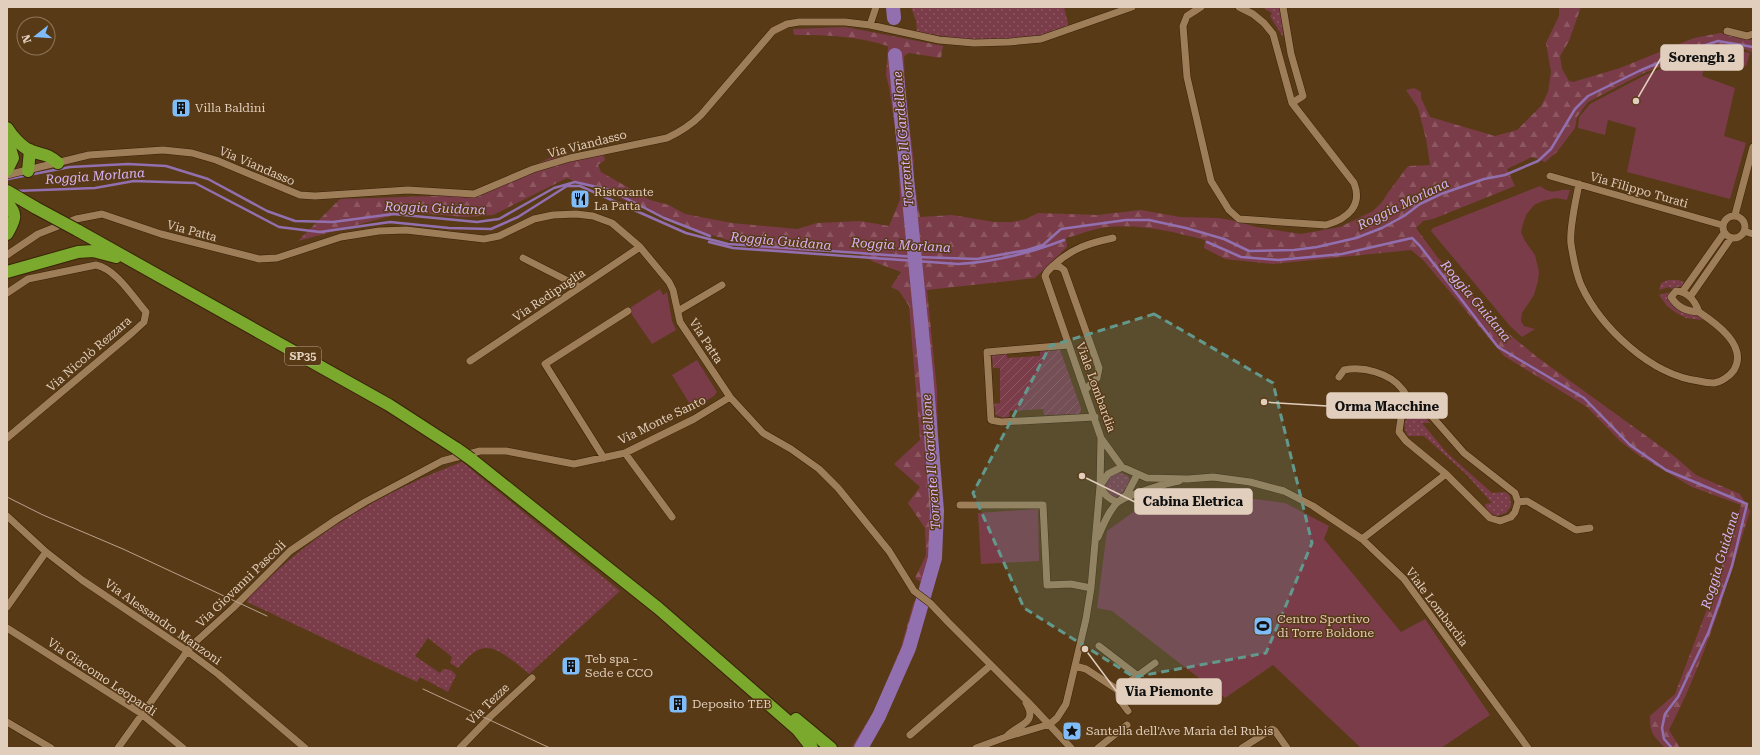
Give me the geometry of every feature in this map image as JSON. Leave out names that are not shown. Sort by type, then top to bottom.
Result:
[{"type":"highway","points":[[7,128],[21,144],[30,150],[50,156],[58,163]]},
{"type":"highway","points":[[7,138],[13,158],[28,171]]},
{"type":"highway","points":[[28,171],[30,150]]},
{"type":"highway","points":[[7,170],[13,158]]},
{"type":"highway","name":"SP35","points":[[7,192],[389,405],[462,455],[658,608],[832,748]]},
{"type":"highway","points":[[7,203],[14,213],[14,221],[7,234]]},
{"type":"highway","points":[[7,272],[78,252],[93,251],[110,255],[145,268]]},
{"type":"highway","points":[[658,608],[798,730],[812,748]]},
{"type":"street","points":[[870,25],[876,7]]},
{"type":"street","name":"Via Viandasso","points":[[7,175],[100,153],[163,150],[192,153],[216,160],[300,195],[315,196],[408,190],[474,194],[533,169],[570,158],[667,138],[677,134],[691,125],[701,115],[773,31],[788,24],[845,22],[870,25],[939,40],[974,43],[1009,42],[1041,39],[1132,7]]},
{"type":"street","points":[[1201,7],[1187,16],[1183,26],[1187,77],[1205,160],[1211,181],[1222,201],[1229,210],[1239,218],[1326,225],[1340,221],[1356,204],[1358,193],[1354,183],[1292,103],[1273,34],[1254,14],[1239,7]]},
{"type":"street","points":[[1283,7],[1291,54],[1303,96],[1292,103]]},
{"type":"street","points":[[1728,31],[1747,36],[1753,34]]},
{"type":"street","points":[[1735,216],[1753,147]]},
{"type":"street","name":"Via Filippo Turati","points":[[1550,176],[1722,225]]},
{"type":"street","points":[[1579,184],[1575,203],[1571,242],[1581,284],[1607,326],[1635,351],[1662,369],[1690,380],[1714,383],[1730,375],[1735,368],[1738,361],[1734,343],[1718,327],[1699,312],[1695,301],[1682,291],[1676,291],[1671,297],[1676,305],[1687,311],[1699,312]]},
{"type":"street","name":"Via Patta","points":[[7,255],[38,234],[76,219],[102,214],[161,234],[259,259],[277,258],[341,237],[380,231],[406,230],[484,239],[499,236],[538,218],[563,213],[593,216],[612,223],[640,247],[670,282],[680,322],[730,397],[763,433],[791,449],[819,469],[838,488],[889,551],[914,590],[930,603],[1020,692],[1071,748]]},
{"type":"street","points":[[1690,297],[1731,238],[1740,236],[1744,231],[1744,221],[1735,216],[1728,217],[1722,225],[1724,233],[1731,238]]},
{"type":"street","points":[[1744,231],[1753,234]]},
{"type":"street","points":[[1682,291],[1724,233]]},
{"type":"street","name":"Viale Lombardia","points":[[1113,238],[1086,244],[1069,252],[1046,272],[1046,281],[1095,417],[1101,438],[1122,467],[1136,475],[1147,478],[1188,479],[1213,477],[1250,482],[1284,491],[1313,506],[1362,539],[1404,579],[1528,748]]},
{"type":"street","name":"Via Redipuglia","points":[[470,361],[640,247]]},
{"type":"street","points":[[523,258],[580,287]]},
{"type":"street","name":"Via Nicolò Rezzara","points":[[7,293],[28,280],[96,265],[113,272],[146,312],[144,322],[133,332],[7,438]]},
{"type":"street","points":[[1053,266],[1060,267],[1064,270],[1099,368],[1097,378],[1085,390]]},
{"type":"street","points":[[678,312],[722,285]]},
{"type":"street","points":[[604,458],[545,364],[628,311]]},
{"type":"street","points":[[1069,344],[988,352],[991,420],[1001,422],[1095,417]]},
{"type":"street","points":[[1339,377],[1344,370],[1354,368],[1386,376],[1402,389],[1410,406]]},
{"type":"street","name":"Via Monte Santo","points":[[462,455],[480,451],[506,451],[574,464],[604,458],[625,452],[694,419],[730,397]]},
{"type":"street","points":[[1422,405],[1464,453],[1515,493],[1518,502],[1515,512],[1511,517],[1500,521],[1490,518],[1446,474],[1406,441],[1399,432],[1401,418],[1410,406],[1422,405]]},
{"type":"street","points":[[976,748],[1006,737],[1050,724],[1057,718],[1066,704],[1086,619],[1091,588],[1100,486],[1101,438]]},
{"type":"street","points":[[625,452],[672,517]]},
{"type":"street","name":"Via Giovanni Pascoli","points":[[118,748],[188,651],[281,559],[309,537],[365,502],[442,461],[462,455]]},
{"type":"street","points":[[1100,486],[1108,474],[1122,467]]},
{"type":"street","points":[[1362,539],[1446,474]]},
{"type":"street","points":[[1096,541],[1107,517],[1118,502],[1127,494],[1136,475]]},
{"type":"street","points":[[1100,486],[1108,498],[1118,502],[1151,488],[1188,479]]},
{"type":"street","points":[[1518,502],[1526,502],[1576,530],[1590,528]]},
{"type":"street","points":[[960,505],[1043,505],[1047,585],[1071,584],[1091,588]]},
{"type":"street","name":"Via Alessandro Manzoni","points":[[7,516],[46,552],[82,580],[188,651],[218,674],[305,748]]},
{"type":"street","points":[[7,607],[46,552]]},
{"type":"street","name":"Via Giacomo Leopardi","points":[[7,628],[142,715],[183,748]]},
{"type":"street","points":[[1099,646],[1138,676]]},
{"type":"street","points":[[1118,690],[1154,663]]},
{"type":"street","points":[[910,735],[991,665]]},
{"type":"street","points":[[1075,666],[1086,669],[1118,690]]},
{"type":"street","name":"Via Tezze","points":[[460,748],[491,716],[532,678]]},
{"type":"street","points":[[1118,690],[1119,699],[1128,711]]},
{"type":"street","points":[[1006,737],[1014,728],[1026,723],[1030,717],[1028,706],[1020,692]]},
{"type":"street","points":[[7,722],[51,748]]},
{"type":"street","points":[[1098,748],[1127,725]]},
{"type":"street","points":[[1242,748],[1268,730],[1272,729],[1287,748]]},
{"type":"highlighted area","points":[[1154,314],[1273,383],[1312,543],[1266,653],[1134,677],[1024,608],[973,493],[1050,346]]},
{"type":"green space","points":[[911,7],[1064,7],[1069,28],[1014,40],[991,42],[965,39],[917,32],[916,21]]},
{"type":"green space","points":[[1262,7],[1281,7],[1283,37],[1270,16],[1272,13]]},
{"type":"green space","points":[[1559,7],[1581,7],[1569,41],[1560,56],[1562,69],[1569,81],[1573,82],[1620,68],[1694,38],[1720,33],[1753,40],[1753,53],[1745,49],[1731,47],[1701,51],[1644,73],[1588,102],[1577,117],[1575,128],[1557,152],[1545,162],[1532,157],[1507,169],[1515,186],[1433,219],[1423,221],[1416,228],[1438,258],[1503,329],[1537,357],[1674,456],[1696,475],[1740,494],[1750,511],[1714,623],[1694,677],[1669,730],[1680,748],[1665,748],[1653,734],[1650,716],[1675,694],[1713,593],[1741,505],[1692,487],[1638,455],[1620,441],[1587,407],[1504,356],[1423,260],[1411,250],[1273,264],[1225,259],[1204,248],[1205,240],[1181,234],[1157,229],[1121,226],[1108,227],[1066,238],[1067,247],[1035,278],[927,290],[937,390],[939,548],[931,589],[915,578],[926,555],[925,528],[908,503],[920,487],[894,464],[920,440],[909,306],[899,291],[891,287],[901,272],[874,262],[856,252],[762,251],[693,229],[593,187],[583,185],[567,178],[493,215],[466,217],[405,212],[298,241],[340,199],[434,196],[485,188],[554,156],[603,154],[605,160],[598,165],[601,172],[650,200],[669,205],[685,214],[732,223],[797,229],[817,223],[860,221],[889,226],[900,200],[898,150],[886,75],[888,46],[865,40],[841,37],[794,35],[793,29],[846,27],[943,46],[941,58],[909,53],[904,56],[905,92],[914,162],[913,176],[920,217],[952,215],[994,222],[1012,222],[1026,219],[1038,213],[1097,215],[1141,210],[1180,217],[1218,218],[1236,221],[1256,227],[1301,234],[1340,227],[1373,211],[1382,202],[1408,166],[1430,165],[1426,139],[1418,108],[1406,90],[1414,88],[1421,92],[1421,98],[1430,117],[1495,136],[1517,130],[1541,106],[1548,92],[1551,72],[1546,43],[1559,16]]},
{"type":"green space","points":[[1731,49],[1750,53],[1746,66],[1707,58],[1702,76],[1735,88],[1724,136],[1746,143],[1730,199],[1627,172],[1636,128],[1608,120],[1605,135],[1578,128],[1579,117],[1590,104],[1645,75],[1701,53]]},
{"type":"green space","points":[[1540,186],[1552,192],[1570,190],[1567,200],[1556,198],[1534,205],[1526,215],[1523,224],[1521,232],[1525,241],[1535,255],[1539,272],[1534,295],[1522,313],[1521,321],[1524,326],[1535,329],[1522,337],[1510,326],[1431,231],[1433,228]]},
{"type":"green space","points":[[1668,280],[1679,280],[1687,284],[1685,286],[1672,289],[1669,287],[1659,290],[1661,283]]},
{"type":"green space","points":[[660,289],[663,295],[667,292],[672,321],[676,330],[652,344],[628,309]]},
{"type":"green space","points":[[1670,292],[1670,302],[1674,306],[1682,311],[1703,319],[1686,318],[1667,306],[1659,295]]},
{"type":"green space","points":[[1060,350],[1081,408],[1080,414],[1044,415],[1043,409],[1010,411],[1009,417],[1005,418],[995,414],[994,404],[1000,403],[1000,368],[993,368],[992,354],[1007,353],[1007,358],[1040,356],[1040,351]]},
{"type":"green space","points":[[697,360],[717,392],[714,396],[693,409],[672,375]]},
{"type":"green space","points":[[1415,413],[1421,413],[1430,423],[1422,423],[1447,453],[1492,493],[1506,492],[1510,496],[1511,506],[1506,513],[1497,516],[1489,512],[1486,509],[1485,504],[1492,503],[1466,474],[1424,436],[1408,436],[1405,429],[1405,422],[1408,417]]},
{"type":"green space","points":[[462,462],[620,591],[529,674],[501,652],[487,648],[476,651],[470,655],[458,668],[450,663],[452,657],[428,638],[415,656],[440,673],[443,669],[451,670],[456,675],[448,692],[420,677],[417,682],[247,602],[256,589],[290,559],[336,525],[385,496],[436,472]]},
{"type":"green space","points":[[1118,472],[1128,476],[1130,481],[1118,499],[1109,494],[1105,485],[1109,477]]},
{"type":"green space","name":"Centro Sportivo di Torre Boldone","points":[[1192,491],[1285,503],[1329,526],[1324,539],[1401,632],[1425,619],[1490,715],[1441,748],[1361,748],[1273,665],[1225,698],[1112,611],[1097,608],[1107,531],[1139,508]]},
{"type":"green space","points":[[1038,509],[1039,561],[981,564],[978,513]]},
{"type":"green space","points":[[914,601],[927,611],[914,655],[866,748],[851,748],[876,708],[901,647]]},
{"type":"waterway","name":"Torrente Il Gardellone","points":[[893,7],[894,18]]},
{"type":"waterway","name":"Roggia Guidana","points":[[15,191],[95,188],[134,181],[195,183],[279,227],[320,232],[390,222],[449,228],[491,229],[518,217],[567,186],[580,186],[686,233],[728,244],[916,257],[977,259],[1027,250],[1043,245],[1061,229],[1126,220],[1149,220],[1186,228],[1224,239],[1249,251],[1294,250],[1317,247],[1356,238],[1382,228],[1404,216],[1420,204],[1441,194],[1484,179],[1505,175],[1538,161],[1551,149],[1575,109],[1588,96],[1639,71],[1681,53],[1718,41],[1753,47]]},
{"type":"waterway","name":"Torrente Il Gardellone","points":[[861,748],[879,716],[909,648],[935,558],[937,511],[926,373],[895,55]]},
{"type":"waterway","name":"Roggia Guidana","points":[[8,179],[70,167],[128,164],[166,166],[208,179],[267,211],[295,221],[333,222],[393,214],[477,222],[499,219],[554,188],[575,182],[610,190],[664,218],[710,236]]},
{"type":"waterway","name":"Roggia Guidana","points":[[1207,242],[1241,257],[1278,260],[1342,254],[1412,238],[1420,246],[1498,347],[1584,398],[1630,445],[1666,470],[1747,504],[1732,566],[1709,631],[1678,697],[1665,714],[1662,728],[1664,739],[1672,748]]},
{"type":"waterway","name":"Roggia Guidana","points":[[709,242],[733,248],[958,264],[1012,256],[1064,240]]},
{"type":"tram line","points":[[7,497],[43,515],[123,549],[267,616]]},
{"type":"tram line","points":[[423,689],[550,748]]},
{"type":"place","name":"Sorengh 2","points":[[1636,101]]},
{"type":"place","name":"Villa Baldini","points":[[181,108]]},
{"type":"place","name":"Ristorante La Patta","points":[[580,199]]},
{"type":"place","name":"Orma Macchine","points":[[1264,402]]},
{"type":"place","name":"Cabina Eletrica","points":[[1082,476]]},
{"type":"place","name":"Centro Sportivo di Torre Boldone","points":[[1263,626]]},
{"type":"place","name":"Via Piemonte","points":[[1085,649]]},
{"type":"place","name":"Teb spa - Sede e CCO","points":[[571,666]]},
{"type":"place","name":"Deposito TEB","points":[[678,704]]},
{"type":"place","name":"Santella dell'Ave Maria del Rubis","points":[[1072,731]]},
{"type":"water label","name":"Roggia Morlana","points":[[95,176]]},
{"type":"water label","name":"Roggia Morlana","points":[[1403,204]]},
{"type":"water label","name":"Roggia Morlana","points":[[901,245]]}]
